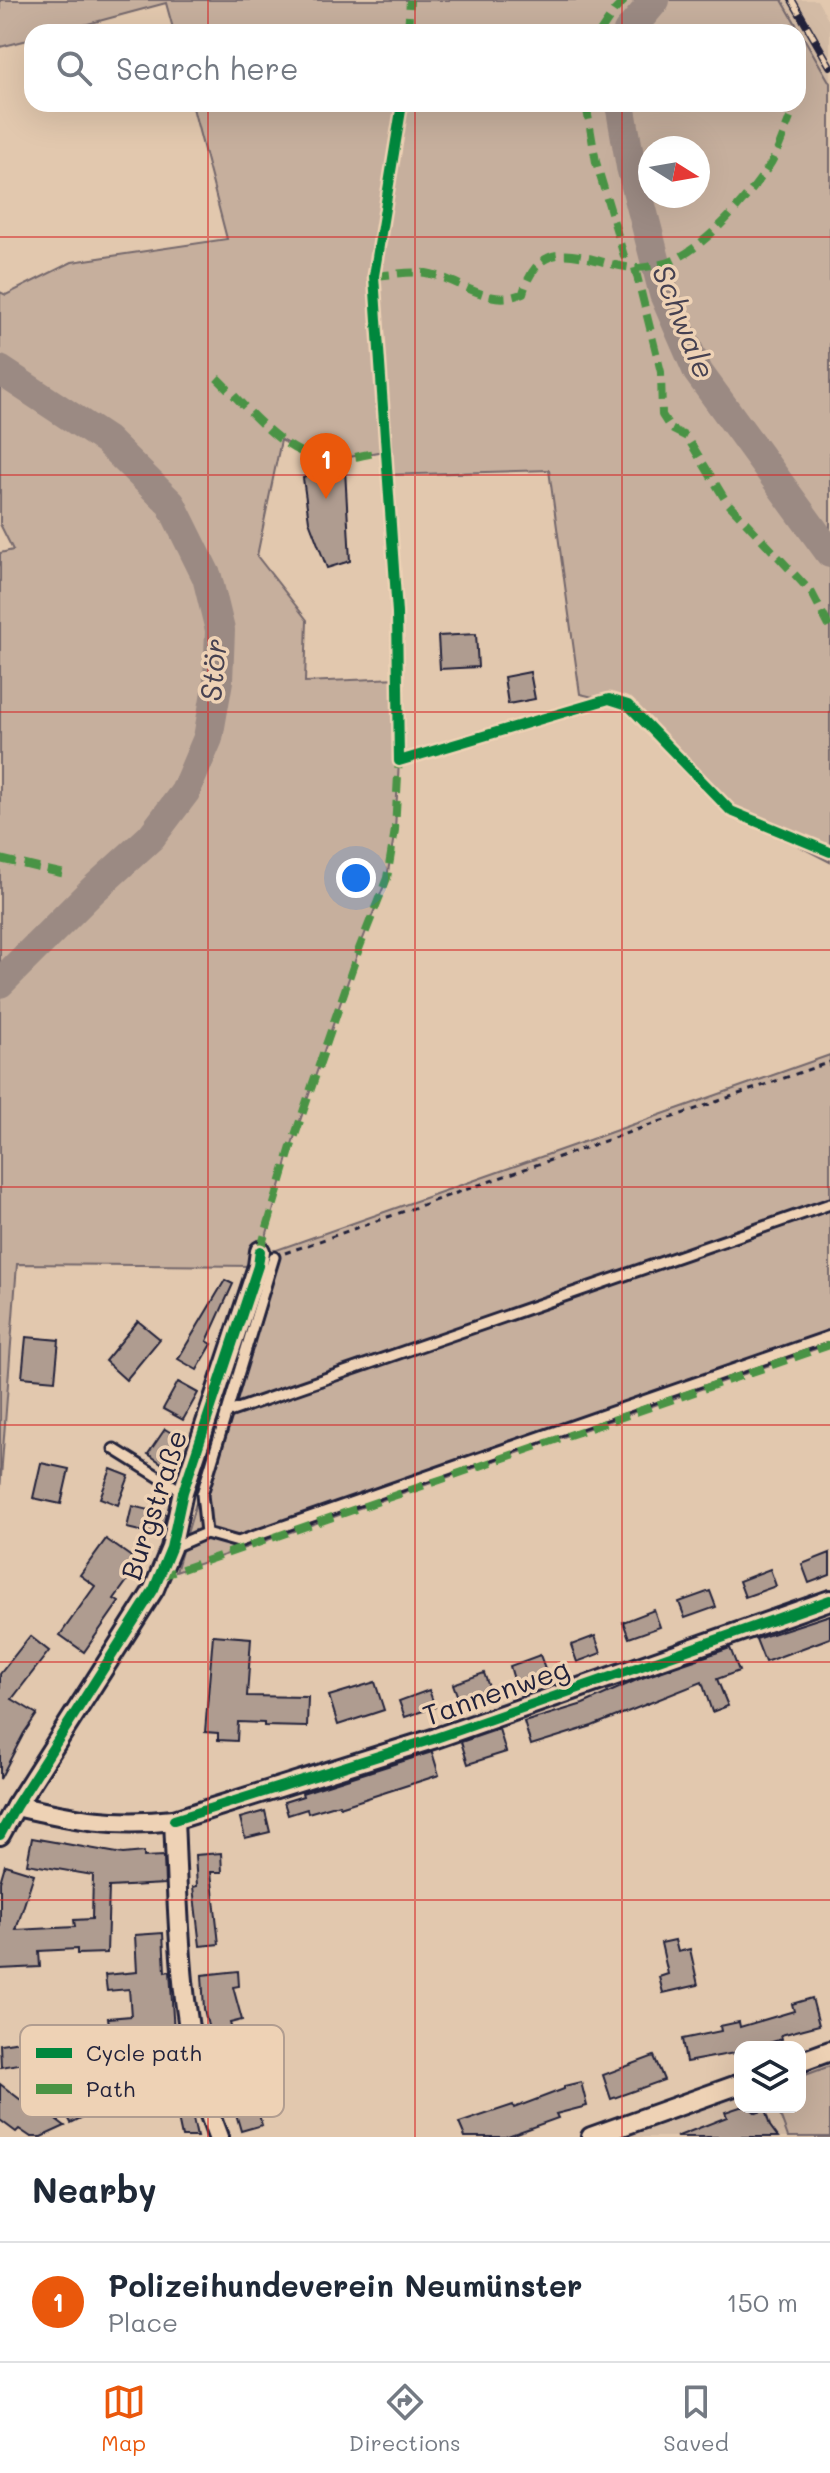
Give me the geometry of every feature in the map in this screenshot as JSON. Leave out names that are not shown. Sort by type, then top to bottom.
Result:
[{"type":"street","name":"Burgstraße","points":[[0,1835],[154,1589],[171,1548],[183,1492],[253,1281],[267,1254]]},
{"type":"street","name":"Tannenweg","points":[[16,1806],[79,1821],[118,1824],[174,1820],[449,1734],[830,1600]]},
{"type":"street","points":[[174,1820],[188,2025]]},
{"type":"street","points":[[806,2060],[830,2051]]},
{"type":"street","points":[[591,2137],[734,2086]]},
{"type":"street","points":[[212,2117],[218,2137]]},
{"type":"lane","points":[[226,1413],[830,1204]]},
{"type":"lane","points":[[206,1533],[202,1494],[267,1254]]},
{"type":"lane","points":[[171,1548],[206,1533],[238,1542],[830,1336]]},
{"type":"lane","points":[[114,1449],[183,1492]]},
{"type":"path","points":[[267,1254],[830,1062]]},
{"type":"shaded area","points":[[0,0],[782,0],[796,24],[172,24],[166,3],[88,24],[24,24],[24,41],[0,47]]},
{"type":"shaded area","points":[[782,0],[817,0],[830,23],[830,83],[806,42],[806,24],[796,24]]},
{"type":"shaded area","points":[[806,42],[830,83],[830,862],[731,811],[628,705],[580,694],[549,470],[386,475],[384,451],[332,460],[314,458],[281,440],[257,556],[307,620],[305,682],[398,678],[399,761],[395,830],[387,878],[359,949],[291,1147],[258,1266],[17,1264],[0,1490],[0,983],[62,921],[0,979],[0,553],[13,550],[0,524],[0,292],[6,295],[72,262],[227,239],[194,112],[806,112]]},
{"type":"shaded area","points":[[830,1055],[830,1344],[176,1572],[268,1253]]},
{"type":"shaded area","points":[[830,2056],[830,2137],[610,2137],[734,2091],[734,2113],[806,2113],[806,2065]]},
{"type":"shaded area","points":[[830,2066],[830,2137],[788,2137],[779,2113],[806,2113],[806,2075]]},
{"type":"building","points":[[345,469],[350,561],[327,568],[309,521],[303,478],[319,472]]},
{"type":"building","points":[[476,634],[478,667],[440,669],[438,636]]},
{"type":"building","points":[[530,672],[535,699],[508,704],[504,677]]},
{"type":"building","points":[[225,1280],[233,1284],[207,1341],[212,1344],[197,1370],[178,1359]]},
{"type":"building","points":[[138,1321],[160,1339],[126,1380],[105,1361]]},
{"type":"building","points":[[26,1337],[59,1340],[55,1380],[22,1377]]},
{"type":"building","points":[[178,1382],[198,1393],[183,1420],[163,1409]]},
{"type":"building","points":[[165,1429],[183,1440],[166,1466],[148,1454]]},
{"type":"building","points":[[41,1463],[69,1469],[61,1504],[33,1498]]},
{"type":"building","points":[[111,1469],[129,1476],[118,1505],[100,1498]]},
{"type":"building","points":[[132,1506],[166,1514],[161,1536],[127,1528]]},
{"type":"building","points":[[106,1539],[140,1563],[114,1599],[119,1602],[84,1652],[60,1635],[95,1586],[80,1575]]},
{"type":"building","points":[[830,1553],[830,1575],[809,1583],[802,1564]]},
{"type":"building","points":[[770,1569],[776,1586],[745,1597],[739,1581]]},
{"type":"building","points":[[710,1591],[716,1607],[685,1618],[679,1602]]},
{"type":"building","points":[[654,1610],[660,1627],[629,1638],[623,1622]]},
{"type":"building","points":[[830,1615],[830,1638],[765,1662],[756,1639]]},
{"type":"building","points":[[213,1635],[251,1638],[247,1696],[308,1697],[307,1727],[238,1722],[237,1741],[218,1740],[218,1733],[205,1732]]},
{"type":"building","points":[[30,1636],[49,1651],[12,1699],[37,1714],[0,1779],[0,1674]]},
{"type":"building","points":[[595,1636],[601,1653],[577,1662],[571,1645]]},
{"type":"building","points":[[730,1648],[739,1671],[717,1679],[728,1706],[712,1712],[702,1682],[592,1726],[531,1745],[524,1722],[583,1704],[639,1679]]},
{"type":"building","points":[[540,1655],[546,1671],[515,1683],[510,1666]]},
{"type":"building","points":[[484,1673],[490,1690],[459,1700],[453,1684]]},
{"type":"building","points":[[375,1682],[384,1710],[338,1725],[329,1696]]},
{"type":"building","points":[[429,1690],[435,1707],[405,1717],[399,1701]]},
{"type":"building","points":[[499,1729],[506,1752],[468,1764],[461,1742]]},
{"type":"building","points":[[432,1752],[439,1775],[340,1807],[339,1804],[288,1815],[284,1802],[303,1796],[302,1793]]},
{"type":"building","points":[[265,1811],[270,1832],[245,1838],[240,1818]]},
{"type":"building","points":[[32,1838],[123,1854],[144,1852],[144,1857],[164,1856],[165,1884],[109,1887],[107,1953],[77,1954],[77,1949],[39,1951],[40,1967],[0,1969],[0,1882],[5,1865],[34,1874],[16,1930],[75,1927],[74,1920],[92,1919],[93,1875],[27,1864]]},
{"type":"building","points":[[221,1853],[222,1872],[211,1872],[219,1944],[200,1946],[193,1887],[197,1886],[195,1855]]},
{"type":"building","points":[[163,1933],[165,1972],[170,1971],[174,2025],[109,2025],[108,2018],[131,2016],[129,1989],[107,1991],[105,1975],[137,1972],[135,1935]]},
{"type":"building","points":[[675,1940],[678,1952],[690,1949],[698,1985],[663,1993],[659,1977],[668,1974],[661,1943]]},
{"type":"building","points":[[238,1971],[239,1986],[233,1987],[242,2020],[231,2025],[208,2025],[202,1975]]},
{"type":"building","points":[[812,1998],[819,2025],[781,2035],[782,2039],[776,2041],[734,2041],[734,2053],[686,2062],[682,2039],[721,2031],[720,2026],[739,2022],[740,2027],[794,2011],[792,2004]]},
{"type":"building","points":[[20,2041],[20,2064],[1,2067],[0,2044]]},
{"type":"building","points":[[654,2056],[664,2080],[611,2099],[603,2075]]},
{"type":"building","points":[[581,2082],[587,2106],[556,2114],[558,2118],[505,2137],[465,2137],[459,2123],[513,2105],[514,2108],[564,2089],[564,2086]]},
{"type":"building","points":[[0,2084],[20,2099],[20,2117],[53,2117],[65,2126],[41,2137],[31,2137],[19,2129],[16,2132],[0,2120]]},
{"type":"building","points":[[734,2109],[734,2113],[766,2113],[778,2137],[676,2137],[727,2117],[725,2112]]},
{"type":"building","points":[[68,2117],[83,2117],[71,2123]]},
{"type":"building","points":[[178,2117],[193,2117],[197,2137],[182,2137]]},
{"type":"building","points":[[237,2117],[260,2117],[262,2125],[241,2131]]},
{"type":"waterway","name":"Schwale","points":[[635,24],[655,0]]},
{"type":"waterway","name":"Schwale","points":[[621,112],[631,167],[664,294],[698,372],[830,553]]},
{"type":"waterway","name":"Stör","points":[[0,370],[106,440],[171,504],[207,577],[220,630],[218,681],[208,738],[185,792],[151,837],[0,983]]},
{"type":"railway","points":[[792,0],[806,24]]},
{"type":"railway","points":[[806,24],[830,66]]},
{"type":"marked path","points":[[408,24],[410,0]]},
{"type":"marked path","points":[[605,24],[625,0]]},
{"type":"marked path","points":[[587,112],[596,162],[627,266]]},
{"type":"marked path","points":[[374,276],[426,273],[486,295],[510,297],[523,293],[532,273],[543,261],[555,255],[585,257],[635,268],[666,263],[680,257],[710,235],[751,191],[771,163],[790,118]]},
{"type":"marked path","points":[[635,268],[661,372],[662,415],[671,429],[687,437],[726,501],[812,593],[830,628]]},
{"type":"marked path","points":[[217,378],[281,440],[311,456],[334,459],[384,451]]},
{"type":"marked path","points":[[260,1251],[291,1147],[359,949],[387,878],[395,830],[399,757]]},
{"type":"marked path","points":[[0,859],[69,875]]},
{"type":"marked path","points":[[159,1577],[830,1345]]},
{"type":"cycle path","points":[[401,112],[374,276],[397,613],[399,761],[609,699],[628,705],[731,811],[830,852]]},
{"type":"cycle path","points":[[0,1835],[154,1589],[171,1548],[183,1492],[258,1266],[260,1251]]},
{"type":"cycle path","points":[[174,1820],[436,1738],[830,1600]]},
{"type":"place","name":"Polizeihundeverein Neumünster","points":[[326,499]]}]
